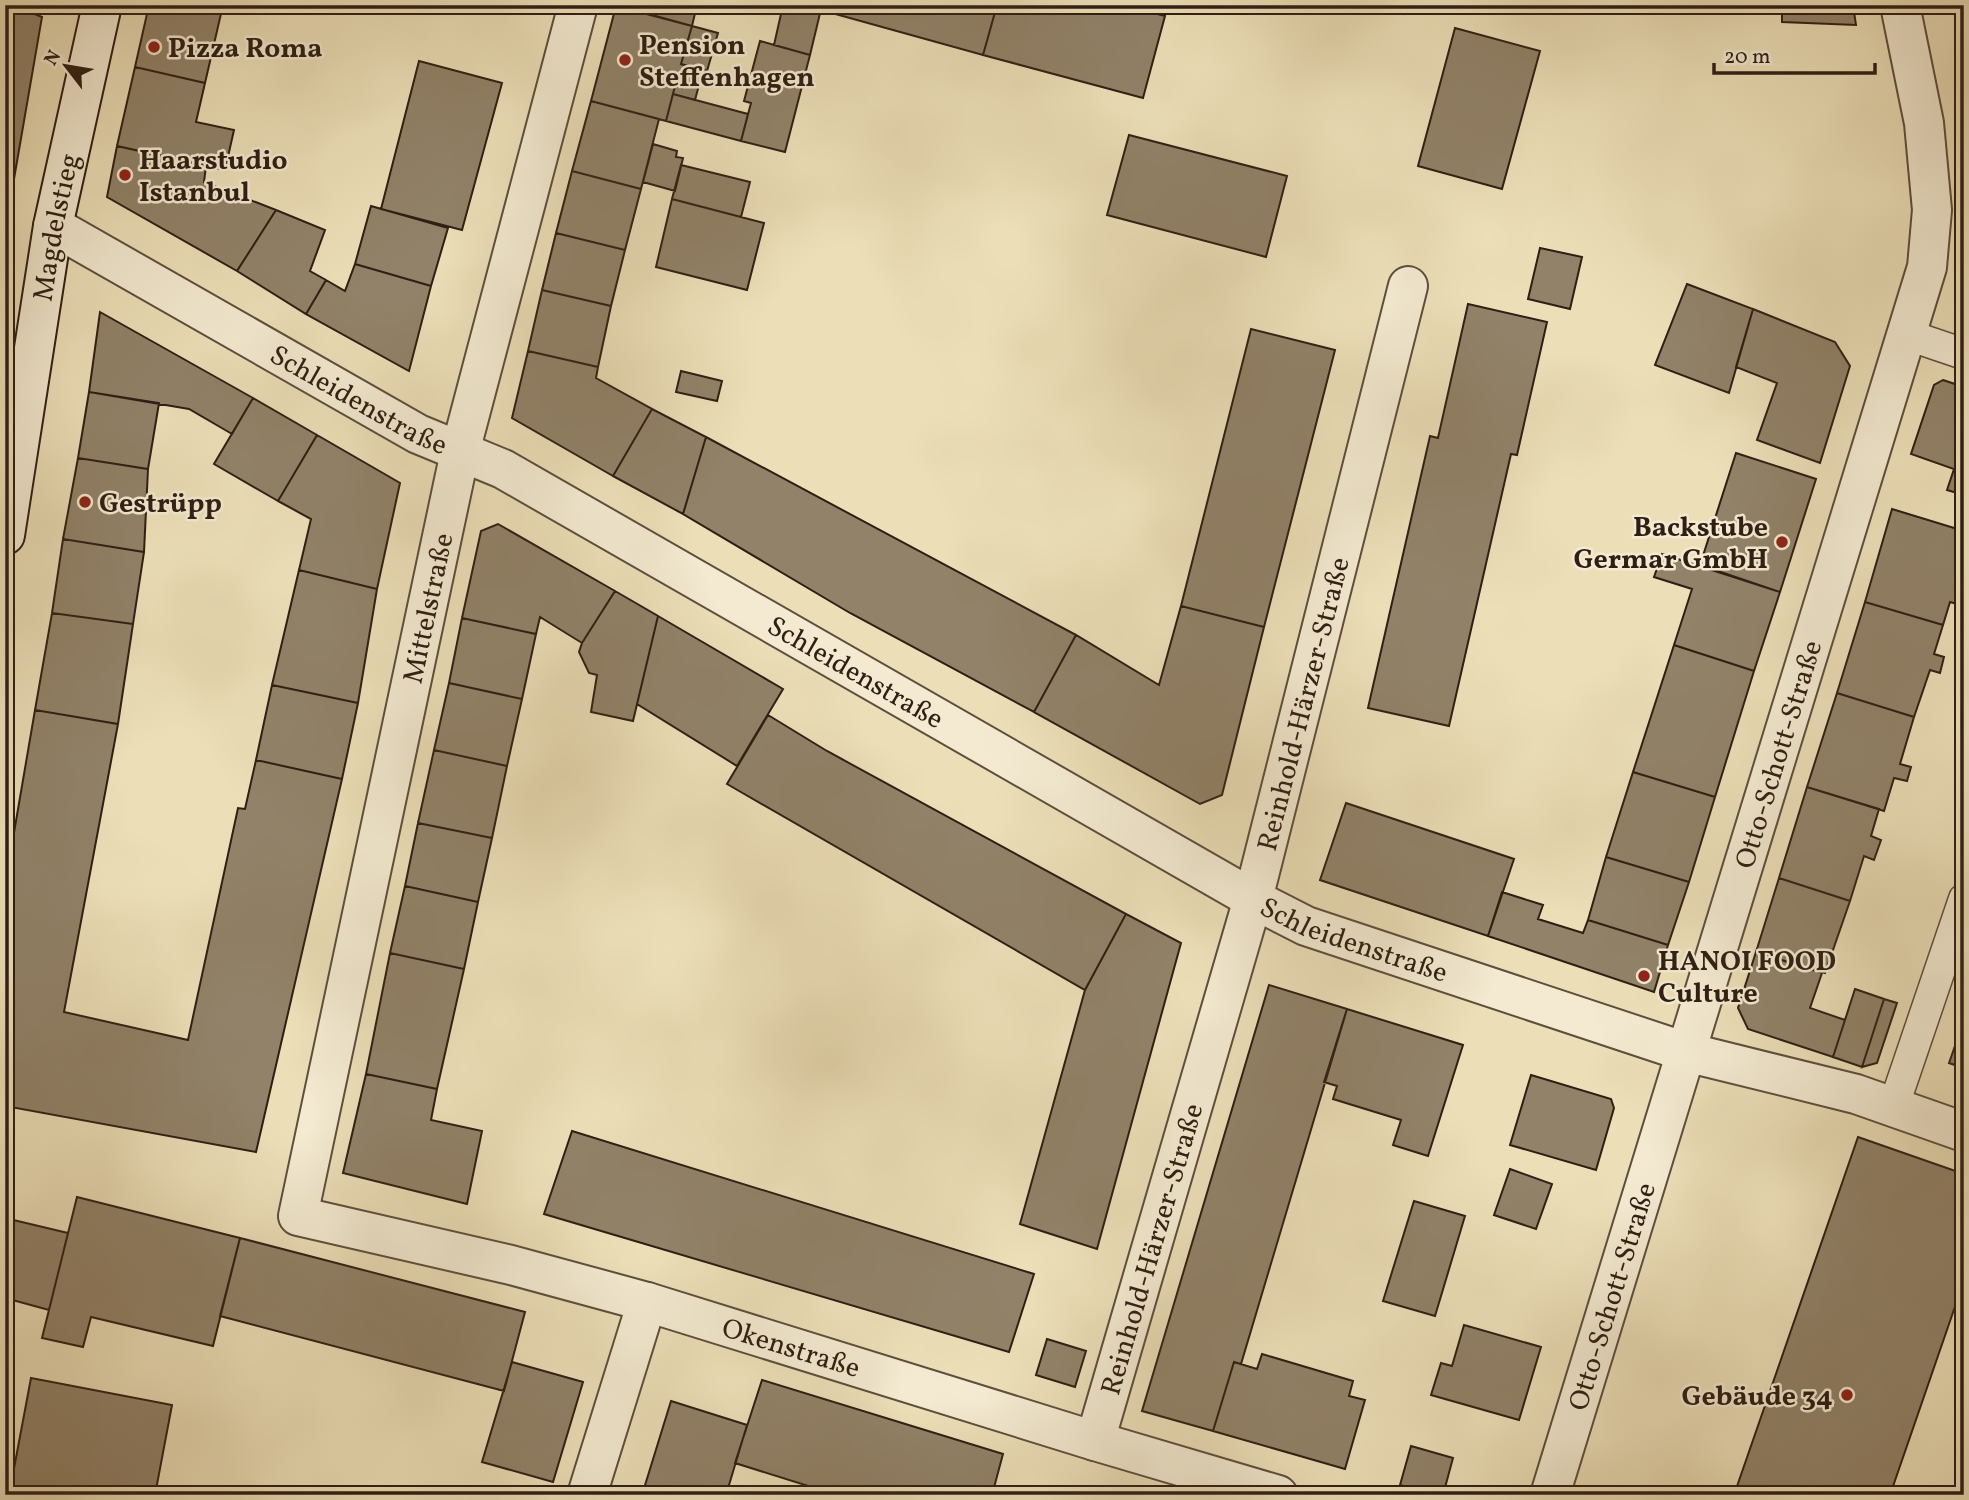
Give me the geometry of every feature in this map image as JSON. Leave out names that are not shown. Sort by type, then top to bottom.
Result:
[{"type":"street","name":"Magdelstieg","points":[[5,535],[53,226],[102,5]]},
{"type":"street","name":"Mittelstraße","points":[[298,1216],[460,452],[578,5]]},
{"type":"street","name":"Otto-Schott-Straße","points":[[1550,1495],[1927,267],[1932,210],[1924,122],[1900,5]]},
{"type":"street","name":"Schleidenstraße","points":[[53,226],[418,434],[503,470],[1253,899],[1306,926],[1686,1052],[1856,1094],[1964,1132]]},
{"type":"street","name":"Reinhold-Härzer-Straße","points":[[1095,1441],[1253,899],[1408,286]]},
{"type":"street","name":"Okenstraße","points":[[298,1216],[511,1265],[647,1303],[1278,1495]]},
{"type":"street","points":[[587,1495],[647,1303]]},
{"type":"lane","points":[[1905,334],[1964,354]]},
{"type":"lane","points":[[1894,1108],[1964,899]]},
{"type":"building","points":[[5,5],[12,5],[42,17],[5,231]]},
{"type":"building","points":[[149,5],[223,5],[205,83],[135,67]]},
{"type":"building","points":[[616,5],[697,5],[692,26]]},
{"type":"building","points":[[783,5],[822,5],[810,55],[774,45]]},
{"type":"building","points":[[822,5],[997,5],[983,55],[821,10]]},
{"type":"building","points":[[997,5],[1125,5],[1165,16],[1143,98],[983,55]]},
{"type":"building","points":[[1381,5],[1407,5],[1404,14]]},
{"type":"building","points":[[1782,5],[1853,5],[1856,25],[1782,22]]},
{"type":"building","points":[[616,6],[692,26],[681,64],[687,66],[682,88],[675,86],[666,121],[591,101]]},
{"type":"building","points":[[692,26],[718,33],[707,71],[681,64]]},
{"type":"building","points":[[1455,28],[1540,51],[1502,189],[1418,166]]},
{"type":"building","points":[[760,41],[810,55],[785,152],[741,141],[751,103],[744,101]]},
{"type":"building","points":[[419,61],[502,83],[462,230],[381,209]]},
{"type":"building","points":[[687,66],[703,70],[695,100],[673,94],[675,86],[682,88]]},
{"type":"building","points":[[135,67],[205,83],[196,122],[234,130],[225,170],[117,146]]},
{"type":"building","points":[[673,94],[748,114],[741,141],[666,121]]},
{"type":"building","points":[[591,101],[659,119],[641,189],[572,171]]},
{"type":"building","points":[[1129,135],[1287,176],[1266,257],[1107,215]]},
{"type":"building","points":[[653,144],[677,151],[676,157],[683,158],[675,191],[643,182]]},
{"type":"building","points":[[117,146],[206,166],[204,182],[276,210],[237,271],[107,197]]},
{"type":"building","points":[[681,165],[750,182],[741,217],[672,199]]},
{"type":"building","points":[[572,171],[641,189],[625,250],[556,233]]},
{"type":"building","points":[[672,199],[764,223],[747,290],[656,267]]},
{"type":"building","points":[[371,206],[448,228],[431,286],[355,264]]},
{"type":"building","points":[[276,210],[325,230],[310,271],[326,280],[306,314],[237,271]]},
{"type":"building","points":[[556,233],[625,250],[611,306],[542,290]]},
{"type":"building","points":[[1540,248],[1582,257],[1570,309],[1528,299]]},
{"type":"building","points":[[355,264],[431,286],[409,371],[306,314],[326,280],[345,291]]},
{"type":"building","points":[[1687,284],[1753,309],[1729,393],[1655,365]]},
{"type":"building","points":[[542,290],[611,306],[598,367],[528,351]]},
{"type":"building","points":[[1468,304],[1547,322],[1517,455],[1511,454],[1449,726],[1368,708],[1430,436],[1438,438]]},
{"type":"building","points":[[1753,309],[1835,342],[1850,366],[1820,463],[1757,440],[1777,383],[1736,367]]},
{"type":"building","points":[[100,312],[253,398],[232,434],[189,409],[89,392]]},
{"type":"building","points":[[1251,329],[1335,350],[1264,627],[1181,606]]},
{"type":"building","points":[[528,351],[598,367],[596,378],[652,409],[613,476],[512,418]]},
{"type":"building","points":[[681,371],[722,381],[717,401],[676,392]]},
{"type":"building","points":[[1943,380],[1964,387],[1964,495],[1947,490],[1954,469],[1911,454],[1934,385]]},
{"type":"building","points":[[89,392],[159,403],[148,469],[78,458]]},
{"type":"building","points":[[253,398],[317,435],[278,501],[214,464]]},
{"type":"building","points":[[652,409],[706,437],[683,514],[613,476]]},
{"type":"building","points":[[317,435],[400,483],[377,589],[299,570],[311,519],[278,501]]},
{"type":"building","points":[[706,437],[1076,635],[1034,712],[850,613],[683,514]]},
{"type":"building","points":[[1736,453],[1816,479],[1780,592],[1700,565]]},
{"type":"building","points":[[78,458],[148,469],[144,552],[63,539]]},
{"type":"building","points":[[1892,509],[1964,531],[1964,606],[1950,602],[1943,625],[1865,602]]},
{"type":"building","points":[[498,524],[615,591],[582,643],[540,617],[536,634],[462,618],[481,531]]},
{"type":"building","points":[[63,539],[144,552],[133,624],[52,613]]},
{"type":"building","points":[[1662,554],[1780,592],[1754,671],[1674,645],[1692,589],[1654,577]]},
{"type":"building","points":[[299,570],[377,589],[358,703],[272,685]]},
{"type":"building","points":[[615,591],[658,616],[633,721],[591,712],[597,675],[589,673],[579,652]]},
{"type":"building","points":[[1865,602],[1943,625],[1934,654],[1944,657],[1940,673],[1930,670],[1914,717],[1837,693]]},
{"type":"building","points":[[1181,606],[1264,627],[1222,795],[1200,804],[1034,712],[1076,635],[1159,685]]},
{"type":"building","points":[[52,613],[133,624],[118,724],[35,710]]},
{"type":"building","points":[[658,616],[783,689],[737,766],[637,704]]},
{"type":"building","points":[[462,618],[536,634],[522,699],[449,683]]},
{"type":"building","points":[[1674,645],[1754,671],[1715,797],[1633,772]]},
{"type":"building","points":[[449,683],[522,699],[507,766],[434,750]]},
{"type":"building","points":[[272,685],[358,703],[342,779],[256,760]]},
{"type":"building","points":[[1837,693],[1914,717],[1900,764],[1911,767],[1907,781],[1894,778],[1884,811],[1807,787]]},
{"type":"building","points":[[35,710],[118,724],[64,1012],[188,1040],[238,808],[245,809],[256,760],[342,779],[256,1152],[5,1106],[5,885]]},
{"type":"building","points":[[768,715],[827,751],[1126,914],[1085,990],[727,784]]},
{"type":"building","points":[[434,750],[507,766],[492,838],[418,823]]},
{"type":"building","points":[[1633,772],[1715,797],[1689,882],[1606,857]]},
{"type":"building","points":[[1807,787],[1879,809],[1871,836],[1881,840],[1874,860],[1864,856],[1850,901],[1779,878]]},
{"type":"building","points":[[1346,803],[1514,859],[1488,936],[1320,880]]},
{"type":"building","points":[[418,823],[492,838],[478,902],[405,886]]},
{"type":"building","points":[[1606,857],[1689,882],[1668,945],[1588,920]]},
{"type":"building","points":[[1779,878],[1850,901],[1825,973],[1756,952]]},
{"type":"building","points":[[405,886],[478,902],[464,969],[390,953]]},
{"type":"building","points":[[1502,892],[1543,905],[1538,919],[1583,933],[1588,920],[1668,945],[1654,992],[1488,936]]},
{"type":"building","points":[[1126,914],[1181,943],[1097,1249],[1020,1224],[1085,990]]},
{"type":"building","points":[[1756,952],[1822,973],[1810,1008],[1845,1020],[1833,1057],[1748,1029],[1738,1008]]},
{"type":"building","points":[[390,953],[464,969],[437,1089],[366,1074]]},
{"type":"building","points":[[1269,985],[1347,1009],[1241,1364],[1234,1362],[1213,1431],[1142,1411]]},
{"type":"building","points":[[1855,989],[1884,999],[1862,1067],[1833,1057]]},
{"type":"building","points":[[1884,999],[1897,1003],[1877,1063],[1862,1067]]},
{"type":"building","points":[[1347,1009],[1463,1045],[1428,1156],[1393,1145],[1401,1120],[1333,1099],[1337,1086],[1324,1082]]},
{"type":"building","points":[[1964,1020],[1964,1068],[1949,1063]]},
{"type":"building","points":[[366,1074],[437,1089],[431,1120],[482,1131],[467,1204],[343,1173]]},
{"type":"building","points":[[1531,1075],[1611,1099],[1614,1108],[1596,1170],[1510,1145]]},
{"type":"building","points":[[572,1131],[1034,1274],[1009,1352],[544,1214]]},
{"type":"building","name":"Gebäude 34","points":[[1858,1137],[1964,1174],[1964,1281],[1890,1495],[1734,1495]]},
{"type":"building","points":[[1510,1169],[1552,1184],[1536,1229],[1494,1215]]},
{"type":"building","points":[[77,1197],[240,1238],[213,1346],[91,1317],[83,1347],[42,1338]]},
{"type":"building","points":[[1414,1201],[1465,1216],[1435,1316],[1383,1301]]},
{"type":"building","points":[[5,1218],[68,1233],[49,1310],[5,1298]]},
{"type":"building","points":[[240,1238],[525,1312],[504,1391],[220,1316]]},
{"type":"building","points":[[1464,1325],[1541,1347],[1519,1420],[1431,1395],[1441,1363],[1452,1366]]},
{"type":"building","points":[[1047,1339],[1086,1351],[1075,1387],[1036,1375]]},
{"type":"building","points":[[1262,1354],[1353,1381],[1349,1396],[1365,1400],[1345,1469],[1213,1431],[1234,1362],[1257,1369]]},
{"type":"building","points":[[512,1362],[583,1382],[553,1482],[482,1462]]},
{"type":"building","points":[[31,1378],[172,1405],[155,1495],[9,1495]]},
{"type":"building","points":[[762,1380],[1003,1454],[992,1495],[837,1495],[735,1463]]},
{"type":"building","points":[[671,1401],[747,1425],[726,1495],[642,1495]]},
{"type":"building","points":[[1411,1446],[1453,1458],[1443,1495],[1433,1495],[1400,1485]]},
{"type":"place","name":"Pizza Roma","points":[[154,47]]},
{"type":"place","name":"Pension Steffenhagen","points":[[625,60]]},
{"type":"place","name":"Haarstudio Istanbul","points":[[125,175]]},
{"type":"place","name":"Gestrüpp","points":[[85,502]]},
{"type":"place","name":"Backstube Germar GmbH","points":[[1782,542]]},
{"type":"place","name":"HANOI FOOD Culture","points":[[1644,976]]},
{"type":"place","name":"Gebäude 34","points":[[1847,1395]]}]
